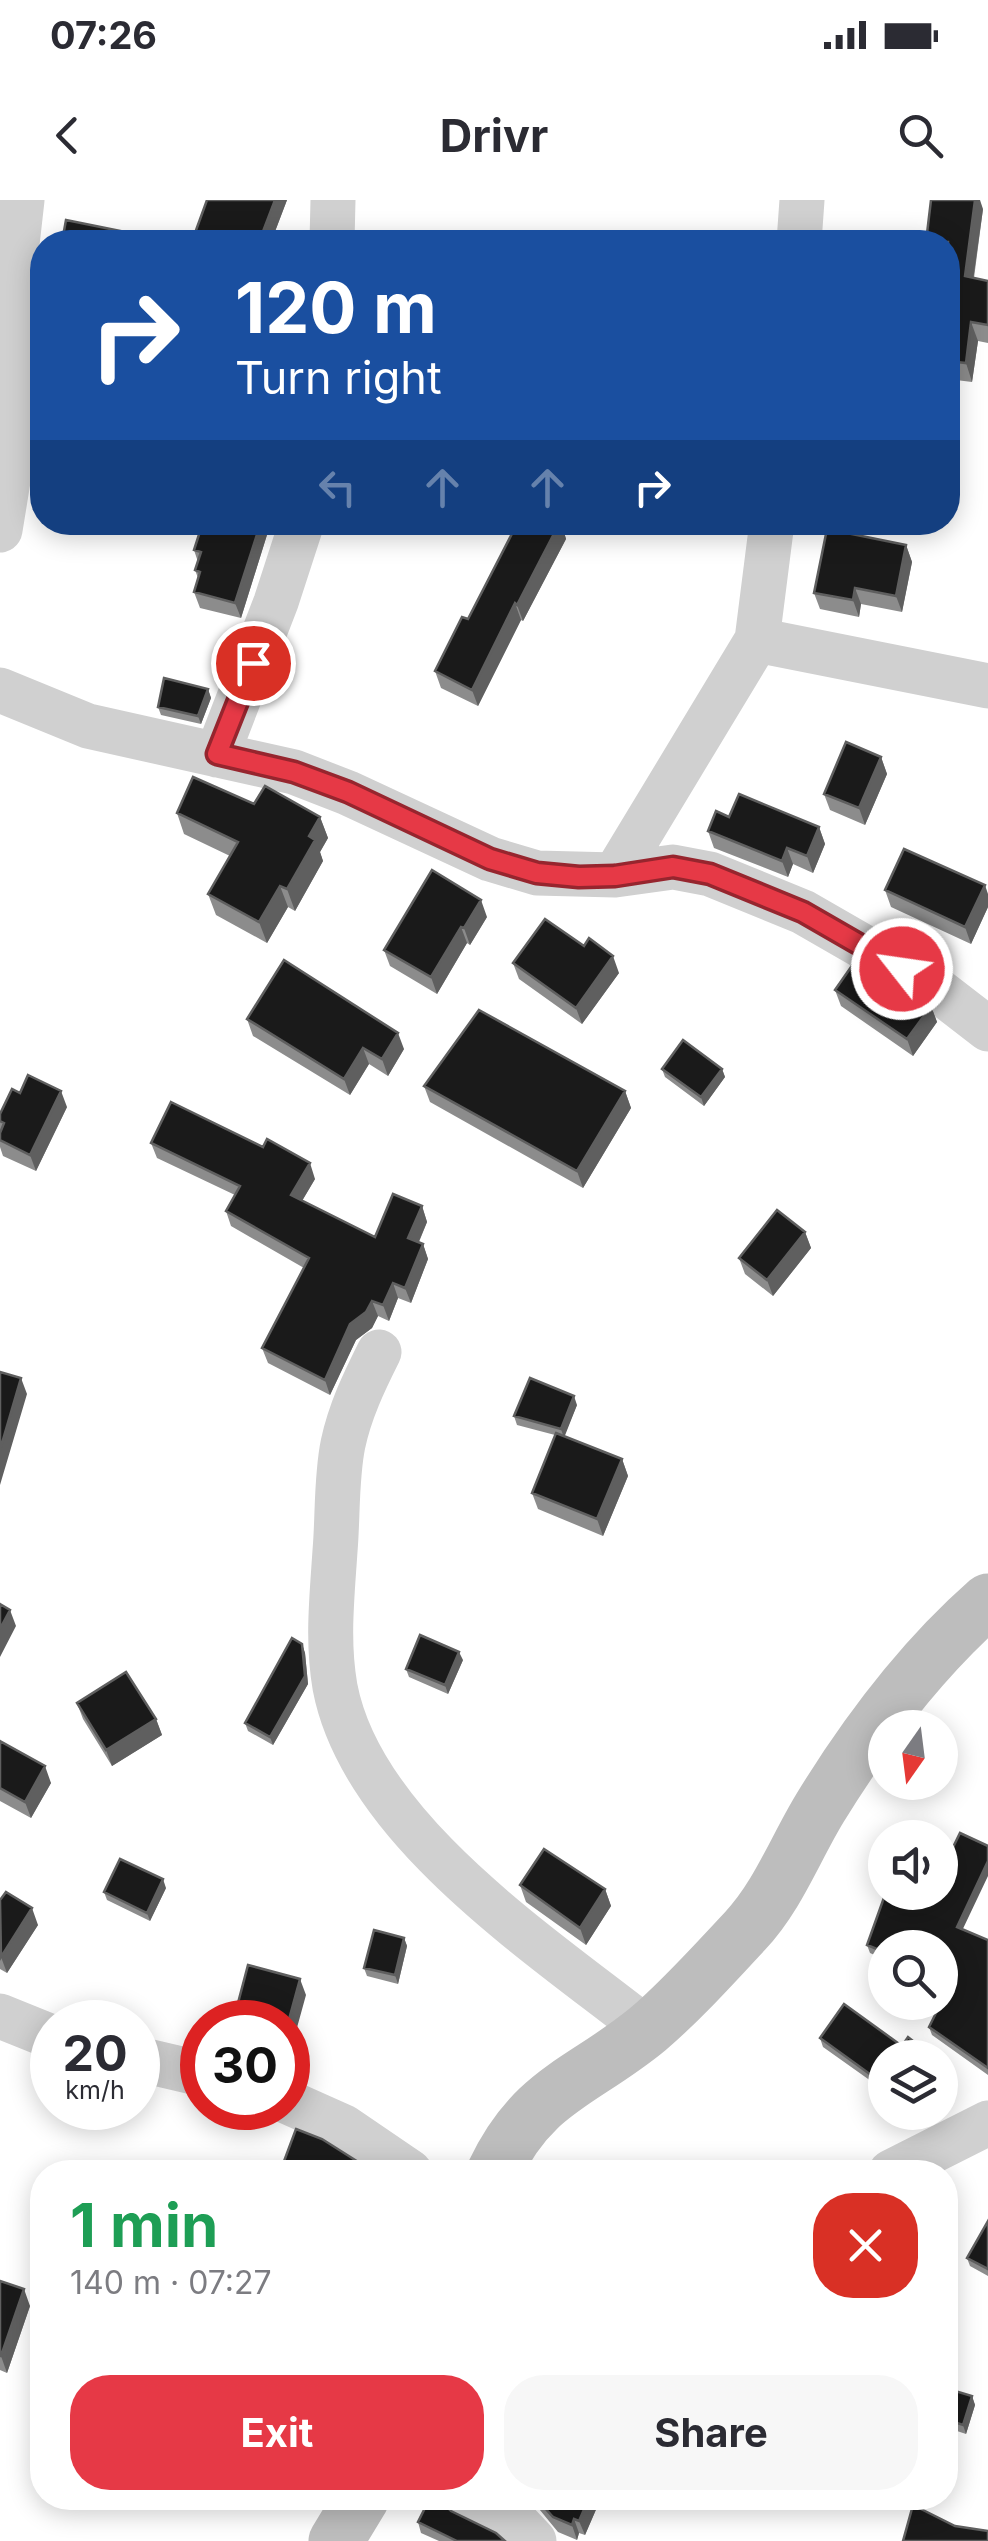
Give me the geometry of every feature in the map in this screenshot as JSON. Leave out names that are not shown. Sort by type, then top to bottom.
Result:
[{"type":"street","points":[[0,530],[12,456],[11,298],[22,200]]},
{"type":"street","points":[[332,230],[333,200]]},
{"type":"street","points":[[800,230],[802,200]]},
{"type":"street","points":[[217,754],[298,535]]},
{"type":"street","points":[[615,876],[756,640],[770,535]]},
{"type":"street","points":[[756,640],[988,686]]},
{"type":"street","points":[[0,690],[88,726],[312,778],[490,859],[537,873],[615,876],[673,867],[710,874],[788,906],[935,988],[988,1030]]},
{"type":"street","points":[[379,1352],[358,1396],[343,1446],[329,1632],[336,1690],[354,1746],[385,1793],[430,1848],[477,1894],[648,2029]]},
{"type":"street","points":[[501,2160],[524,2121],[550,2096],[648,2029],[748,1928],[783,1878],[834,1785],[866,1740],[946,1638],[988,1601]]},
{"type":"street","points":[[0,2016],[30,2028]]},
{"type":"street","points":[[310,2111],[344,2126],[393,2160]]},
{"type":"street","points":[[915,2160],[988,2123]]},
{"type":"street","points":[[492,2510],[516,2522],[534,2541]]},
{"type":"building","points":[[207,200],[275,200],[264,230],[196,230]]},
{"type":"building","points":[[931,200],[975,200],[965,276],[988,281],[988,325],[971,322],[966,363],[960,362],[960,230],[927,230]]},
{"type":"building","points":[[66,220],[115,230],[64,230]]},
{"type":"building","points":[[199,535],[257,535],[235,603],[194,592],[201,552],[194,550]]},
{"type":"building","points":[[511,535],[553,535],[472,690],[435,671],[462,617],[468,619]]},
{"type":"building","points":[[826,535],[857,535],[906,545],[896,596],[855,588],[853,600],[814,593]]},
{"type":"building","points":[[164,678],[208,689],[198,716],[158,707]]},
{"type":"building","points":[[846,742],[881,757],[859,808],[824,794]]},
{"type":"building","points":[[193,777],[254,804],[265,786],[320,817],[309,836],[315,840],[287,889],[280,886],[259,922],[208,894],[238,842],[177,813]]},
{"type":"building","points":[[739,794],[819,827],[807,856],[787,848],[782,861],[708,831],[716,811],[729,817]]},
{"type":"building","points":[[904,849],[985,885],[965,927],[885,890]]},
{"type":"building","points":[[432,870],[481,900],[431,977],[384,950]]},
{"type":"building","points":[[545,919],[584,946],[589,938],[613,956],[576,1008],[513,963]]},
{"type":"building","points":[[284,960],[398,1033],[382,1059],[363,1048],[344,1079],[247,1019]]},
{"type":"building","points":[[856,960],[931,1006],[907,1039],[835,990]]},
{"type":"building","points":[[479,1010],[625,1091],[577,1171],[424,1086]]},
{"type":"building","points":[[683,1040],[722,1069],[701,1097],[662,1069]]},
{"type":"building","points":[[28,1075],[61,1091],[30,1155],[0,1140],[4,1123],[0,1114],[12,1089],[20,1093]]},
{"type":"building","points":[[171,1102],[263,1147],[267,1139],[310,1163],[291,1195],[375,1237],[393,1194],[422,1206],[408,1238],[423,1244],[405,1288],[393,1283],[383,1305],[372,1301],[366,1312],[350,1324],[325,1380],[262,1348],[309,1258],[226,1211],[240,1186],[151,1143]]},
{"type":"building","points":[[777,1210],[805,1232],[767,1280],[739,1258]]},
{"type":"building","points":[[0,1372],[21,1378],[0,1450]]},
{"type":"building","points":[[530,1378],[574,1396],[561,1429],[514,1416]]},
{"type":"building","points":[[556,1433],[622,1459],[597,1519],[532,1493]]},
{"type":"building","points":[[0,1604],[10,1610],[0,1629]]},
{"type":"building","points":[[420,1635],[459,1652],[445,1685],[406,1669]]},
{"type":"building","points":[[292,1638],[302,1644],[305,1676],[270,1737],[245,1723]]},
{"type":"building","points":[[126,1672],[156,1719],[106,1750],[77,1703]]},
{"type":"building","points":[[0,1741],[45,1766],[25,1802],[0,1788]]},
{"type":"building","points":[[960,1833],[988,1846],[988,1861],[957,1927],[988,1940],[988,2068],[958,2047],[958,2040],[948,2040],[929,2027],[932,2020],[958,2020],[958,1930],[872,1930],[880,1910],[958,1910]]},
{"type":"building","points":[[544,1849],[605,1889],[580,1928],[520,1885]]},
{"type":"building","points":[[120,1859],[163,1879],[147,1913],[104,1892]]},
{"type":"building","points":[[6,1892],[32,1908],[1,1957],[0,1900]]},
{"type":"building","points":[[374,1930],[404,1938],[395,1975],[364,1968]]},
{"type":"building","points":[[248,1965],[300,1979],[294,2000],[239,2000]]},
{"type":"building","points":[[844,2004],[894,2040],[868,2040],[868,2073],[820,2038]]},
{"type":"building","points":[[299,2130],[322,2139],[355,2160],[284,2160]]},
{"type":"building","points":[[988,2221],[988,2269],[967,2258]]},
{"type":"building","points":[[0,2281],[24,2289],[1,2356],[0,2356]]},
{"type":"building","points":[[958,2392],[972,2396],[963,2425],[958,2423]]},
{"type":"building","points":[[424,2510],[450,2510],[505,2541],[457,2541],[418,2522]]},
{"type":"building","points":[[547,2510],[584,2510],[579,2521],[574,2519],[572,2525]]},
{"type":"building","points":[[912,2510],[923,2510],[955,2526],[988,2531],[988,2541],[903,2541]]},
{"type":"route","points":[[253,663],[217,754],[294,772],[348,792],[490,859],[537,873],[615,876],[673,867],[710,874],[803,912],[902,969]]}]
